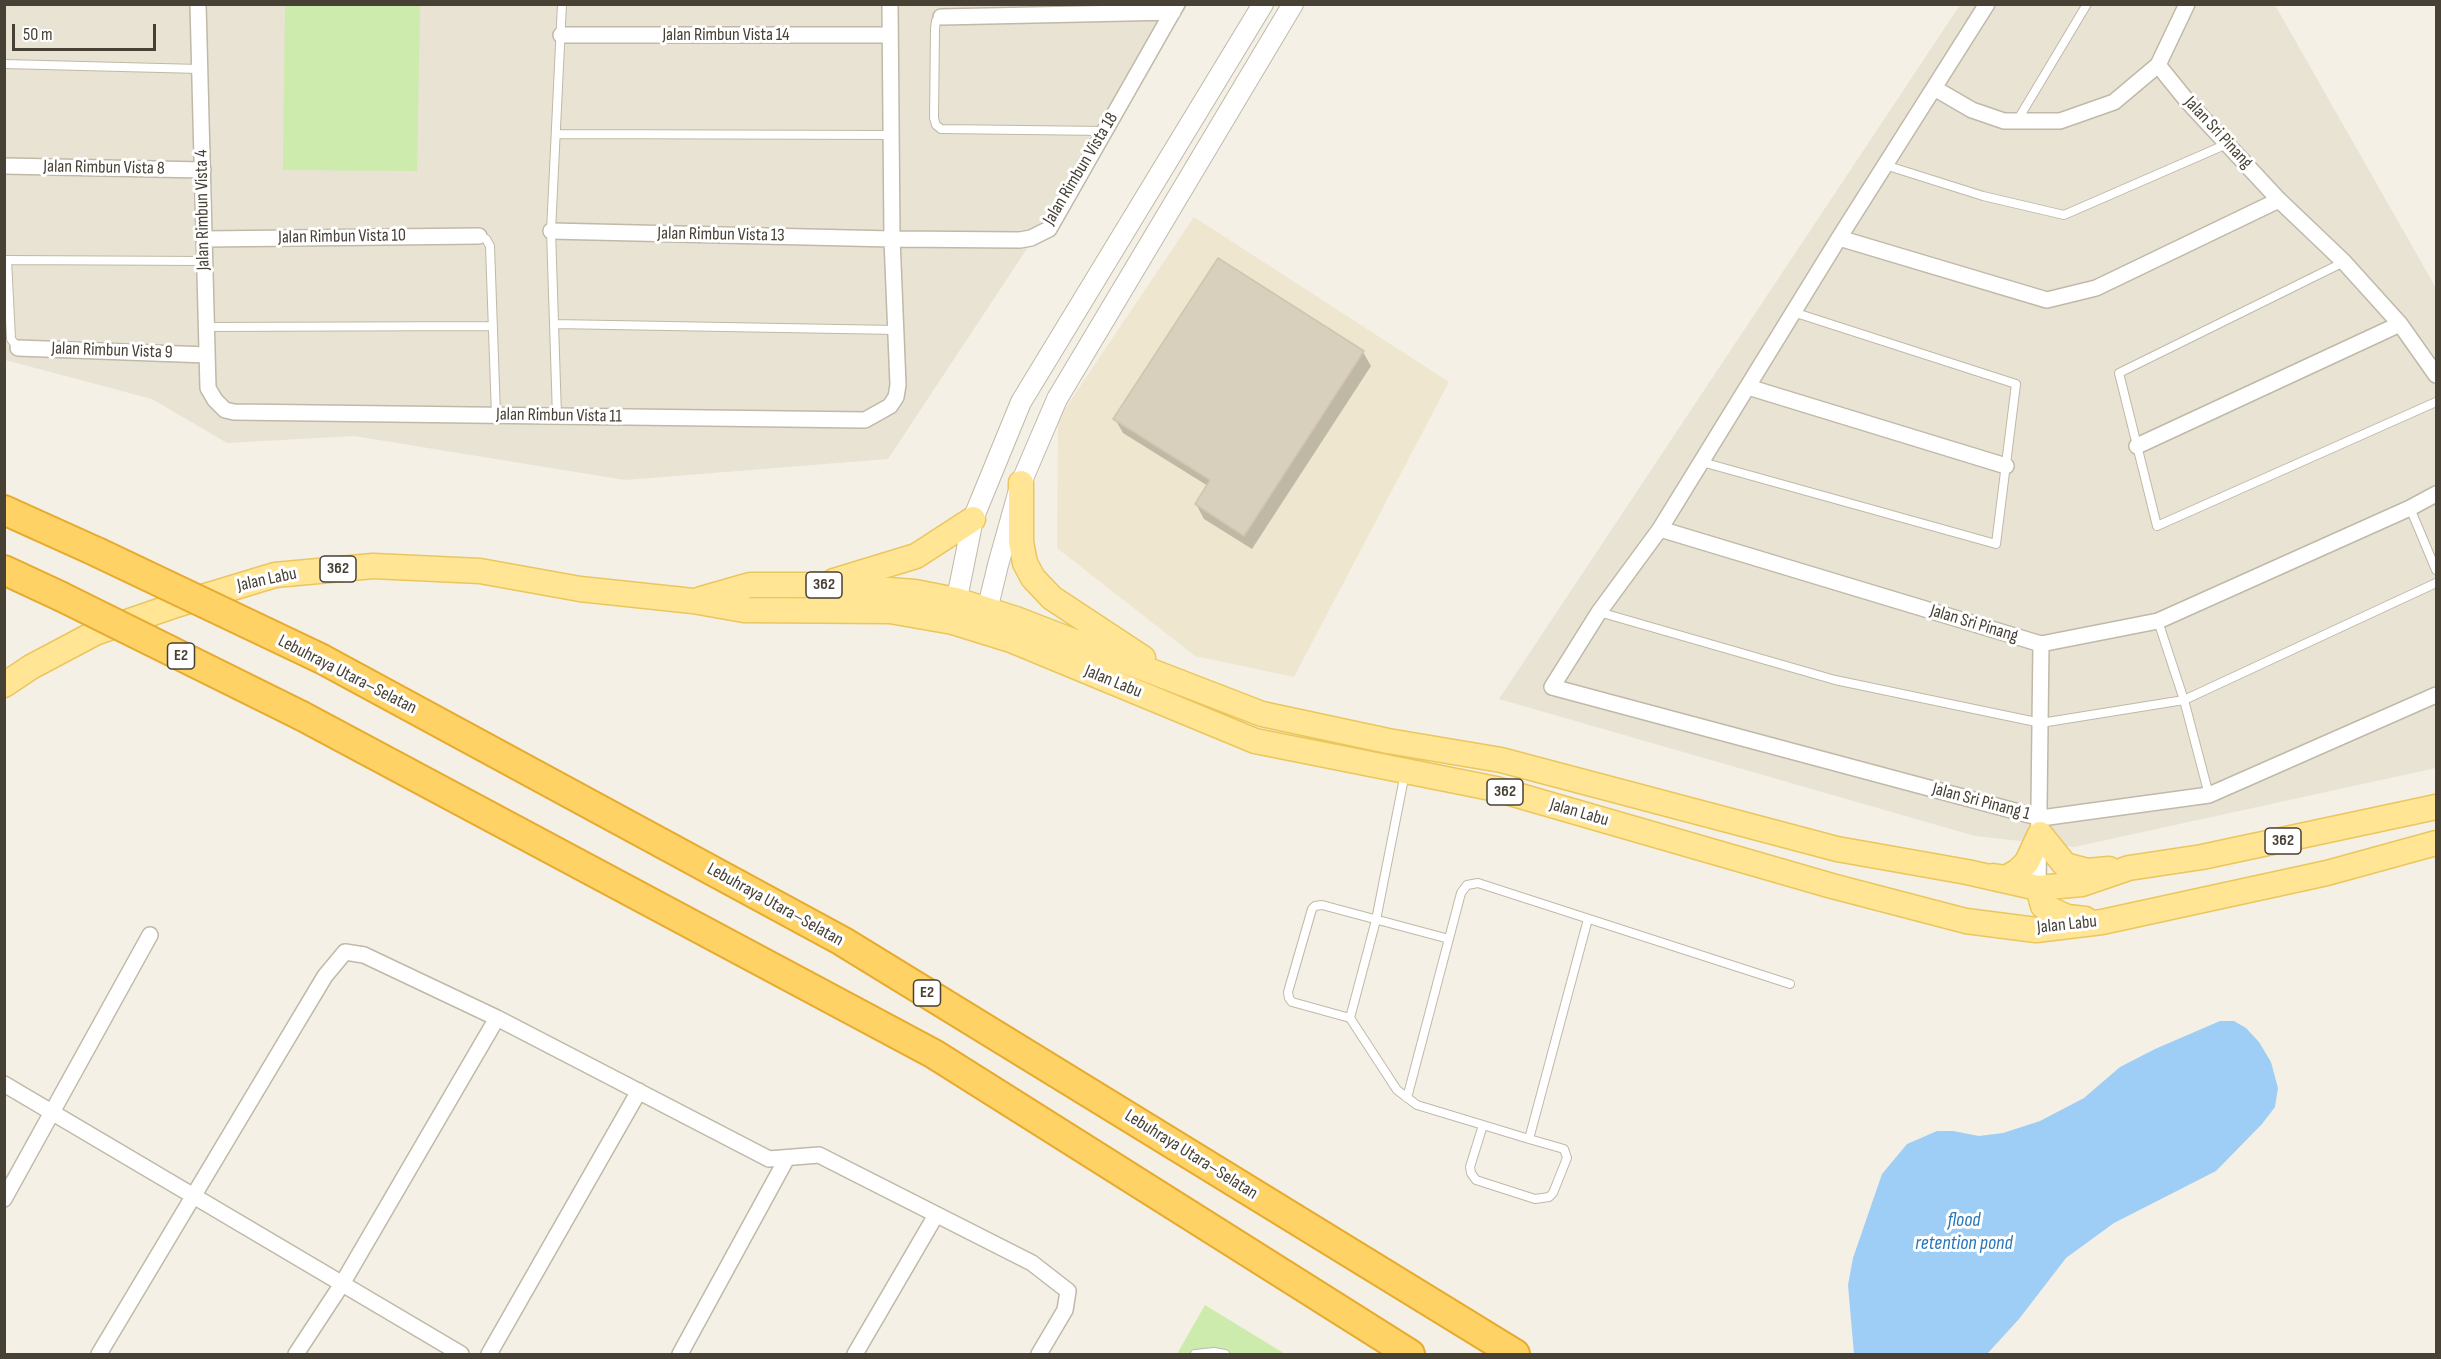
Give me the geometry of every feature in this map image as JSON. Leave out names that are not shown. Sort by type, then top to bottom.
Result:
[{"type":"highway","name":"Lebuhraya Utara–Selatan","points":[[4,510],[322,659],[842,940],[1515,1354]]},
{"type":"highway","name":"E2","points":[[4,570],[302,716],[934,1054],[1410,1354]]},
{"type":"main road","points":[[1021,483],[1021,542],[1025,563],[1033,578],[1052,598],[1185,685]]},
{"type":"main road","points":[[820,585],[915,556],[973,519]]},
{"type":"main road","name":"Jalan Labu","points":[[4,685],[31,667],[94,633],[176,605],[275,575],[373,566],[480,571],[580,589],[693,601],[744,610],[954,611]]},
{"type":"main road","name":"Jalan Labu","points":[[693,601],[750,585],[820,585],[915,592],[954,611],[1185,685],[1262,714],[1388,741],[1501,760],[1837,849],[1967,872],[2038,888],[2082,884],[2129,868],[2202,857],[2436,807]]},
{"type":"main road","name":"Jalan Labu","points":[[985,620],[1011,640],[1255,741],[1496,789],[1821,883],[1966,921],[2036,930],[2102,922],[2327,873],[2436,843]]},
{"type":"main road","points":[[1967,872],[2006,878],[2018,871],[2027,862],[2040,826]]},
{"type":"main road","points":[[2040,826],[2065,865],[2088,871],[2129,868]]},
{"type":"main road","points":[[2038,888],[2043,906],[2067,917],[2102,922]]},
{"type":"street","name":"Jalan Rimbun Vista 4","points":[[198,4],[208,388],[225,410]]},
{"type":"street","points":[[890,4],[892,239],[896,330]]},
{"type":"street","points":[[954,611],[973,519],[1021,402],[1263,4]]},
{"type":"street","points":[[985,620],[1021,483],[1057,399],[1293,4]]},
{"type":"street","points":[[1599,612],[1660,529],[1839,238],[1987,4]]},
{"type":"street","points":[[1934,88],[1972,110],[2004,121],[2060,121],[2114,102],[2158,65],[2187,4]]},
{"type":"street","points":[[941,17],[1175,8]]},
{"type":"street","name":"Jalan Rimbun Vista 18","points":[[892,239],[1020,240],[1040,235],[1049,229],[1175,8]]},
{"type":"street","name":"Jalan Rimbun Vista 14","points":[[561,34],[890,35]]},
{"type":"street","name":"Jalan Sri Pinang","points":[[2158,65],[2188,102],[2279,200],[2344,262],[2400,324],[2436,375]]},
{"type":"street","name":"Jalan Rimbun Vista 8","points":[[4,166],[203,170]]},
{"type":"street","points":[[1839,238],[2047,300],[2096,288],[2279,200]]},
{"type":"street","points":[[1137,212],[1162,225]]},
{"type":"street","name":"Jalan Rimbun Vista 13","points":[[551,231],[892,239]]},
{"type":"street","name":"Jalan Rimbun Vista 10","points":[[204,239],[479,236]]},
{"type":"street","points":[[2137,446],[2400,324]]},
{"type":"street","name":"Jalan Rimbun Vista 11","points":[[225,410],[234,412],[865,420],[890,406],[896,397],[898,385],[896,330]]},
{"type":"street","name":"Jalan Rimbun Vista 9","points":[[18,348],[207,355]]},
{"type":"street","points":[[1748,387],[2006,466]]},
{"type":"street","name":"Jalan Sri Pinang","points":[[1660,529],[2041,644],[2158,621],[2410,508],[2436,494]]},
{"type":"street","name":"Jalan Sri Pinang 1","points":[[1599,612],[1552,687],[2040,826],[2209,795],[2436,695]]},
{"type":"street","points":[[2038,888],[2041,644]]},
{"type":"street","points":[[4,1199],[150,935]]},
{"type":"street","points":[[99,1354],[325,976],[345,952],[364,955],[497,1018],[769,1159],[819,1155],[1032,1263],[1068,1291],[1065,1310],[1039,1354]]},
{"type":"street","points":[[296,1354],[342,1284],[497,1018]]},
{"type":"street","points":[[4,1084],[461,1354]]},
{"type":"street","points":[[489,1354],[639,1091]]},
{"type":"street","points":[[680,1354],[787,1158]]},
{"type":"street","points":[[855,1354],[936,1215]]},
{"type":"lane","points":[[557,416],[551,231],[562,4]]},
{"type":"lane","points":[[2017,121],[2087,4]]},
{"type":"lane","points":[[941,17],[936,21],[935,29],[934,118],[936,125],[941,129],[1104,131]]},
{"type":"lane","points":[[4,64],[200,69]]},
{"type":"lane","points":[[556,134],[891,135]]},
{"type":"lane","points":[[1885,165],[1983,196],[2064,215],[2227,144]]},
{"type":"lane","points":[[479,236],[486,239],[490,246],[496,415]]},
{"type":"lane","points":[[18,348],[11,339],[6,260],[205,261]]},
{"type":"lane","points":[[2344,262],[2119,373],[2157,526],[2436,402]]},
{"type":"lane","points":[[1702,462],[1996,544],[2016,384],[1793,312]]},
{"type":"lane","points":[[554,324],[896,330]]},
{"type":"lane","points":[[206,327],[493,326]]},
{"type":"lane","points":[[2410,508],[2436,570]]},
{"type":"lane","points":[[1599,612],[1835,680],[2041,723],[2184,700],[2436,583]]},
{"type":"lane","points":[[2158,621],[2184,700],[2209,795]]},
{"type":"lane","points":[[1350,1018],[1376,920],[1405,772]]},
{"type":"lane","points":[[1407,1098],[1461,893],[1467,885],[1478,883],[1790,984]]},
{"type":"lane","points":[[1449,939],[1322,905],[1315,906],[1312,909],[1288,992],[1292,1002],[1350,1018],[1398,1090],[1418,1105],[1564,1149],[1567,1154],[1554,1192],[1543,1199],[1536,1199],[1476,1180],[1470,1167],[1483,1125]]},
{"type":"lane","points":[[1529,1139],[1588,919]]},
{"type":"lane","points":[[1195,1354],[1214,1352],[1225,1354]]},
{"type":"shaded area","points":[[4,5],[1188,5],[888,459],[625,480],[354,436],[227,443],[152,399],[5,360]]},
{"type":"shaded area","points":[[1960,5],[2275,5],[2436,288],[2436,768],[2074,847],[1975,836],[1499,699]]},
{"type":"shaded area","points":[[1194,217],[1449,382],[1294,677],[1195,656],[1057,548],[1058,419]]},
{"type":"green space","points":[[285,5],[420,5],[417,171],[283,170]]},
{"type":"green space","points":[[1205,1305],[1285,1354],[1177,1354]]},
{"type":"water","name":"flood retention pond","points":[[2220,1021],[2234,1021],[2246,1028],[2259,1042],[2271,1062],[2278,1088],[2275,1107],[2262,1124],[2216,1171],[2114,1223],[2066,1258],[2019,1319],[1987,1354],[1854,1354],[1848,1285],[1853,1258],[1882,1174],[1907,1144],[1937,1131],[1953,1131],[1979,1136],[2003,1133],[2040,1121],[2084,1098],[2120,1067]]},
{"type":"building","points":[[1218,258],[1364,351],[1244,536],[1195,504],[1210,480],[1113,419]]}]
